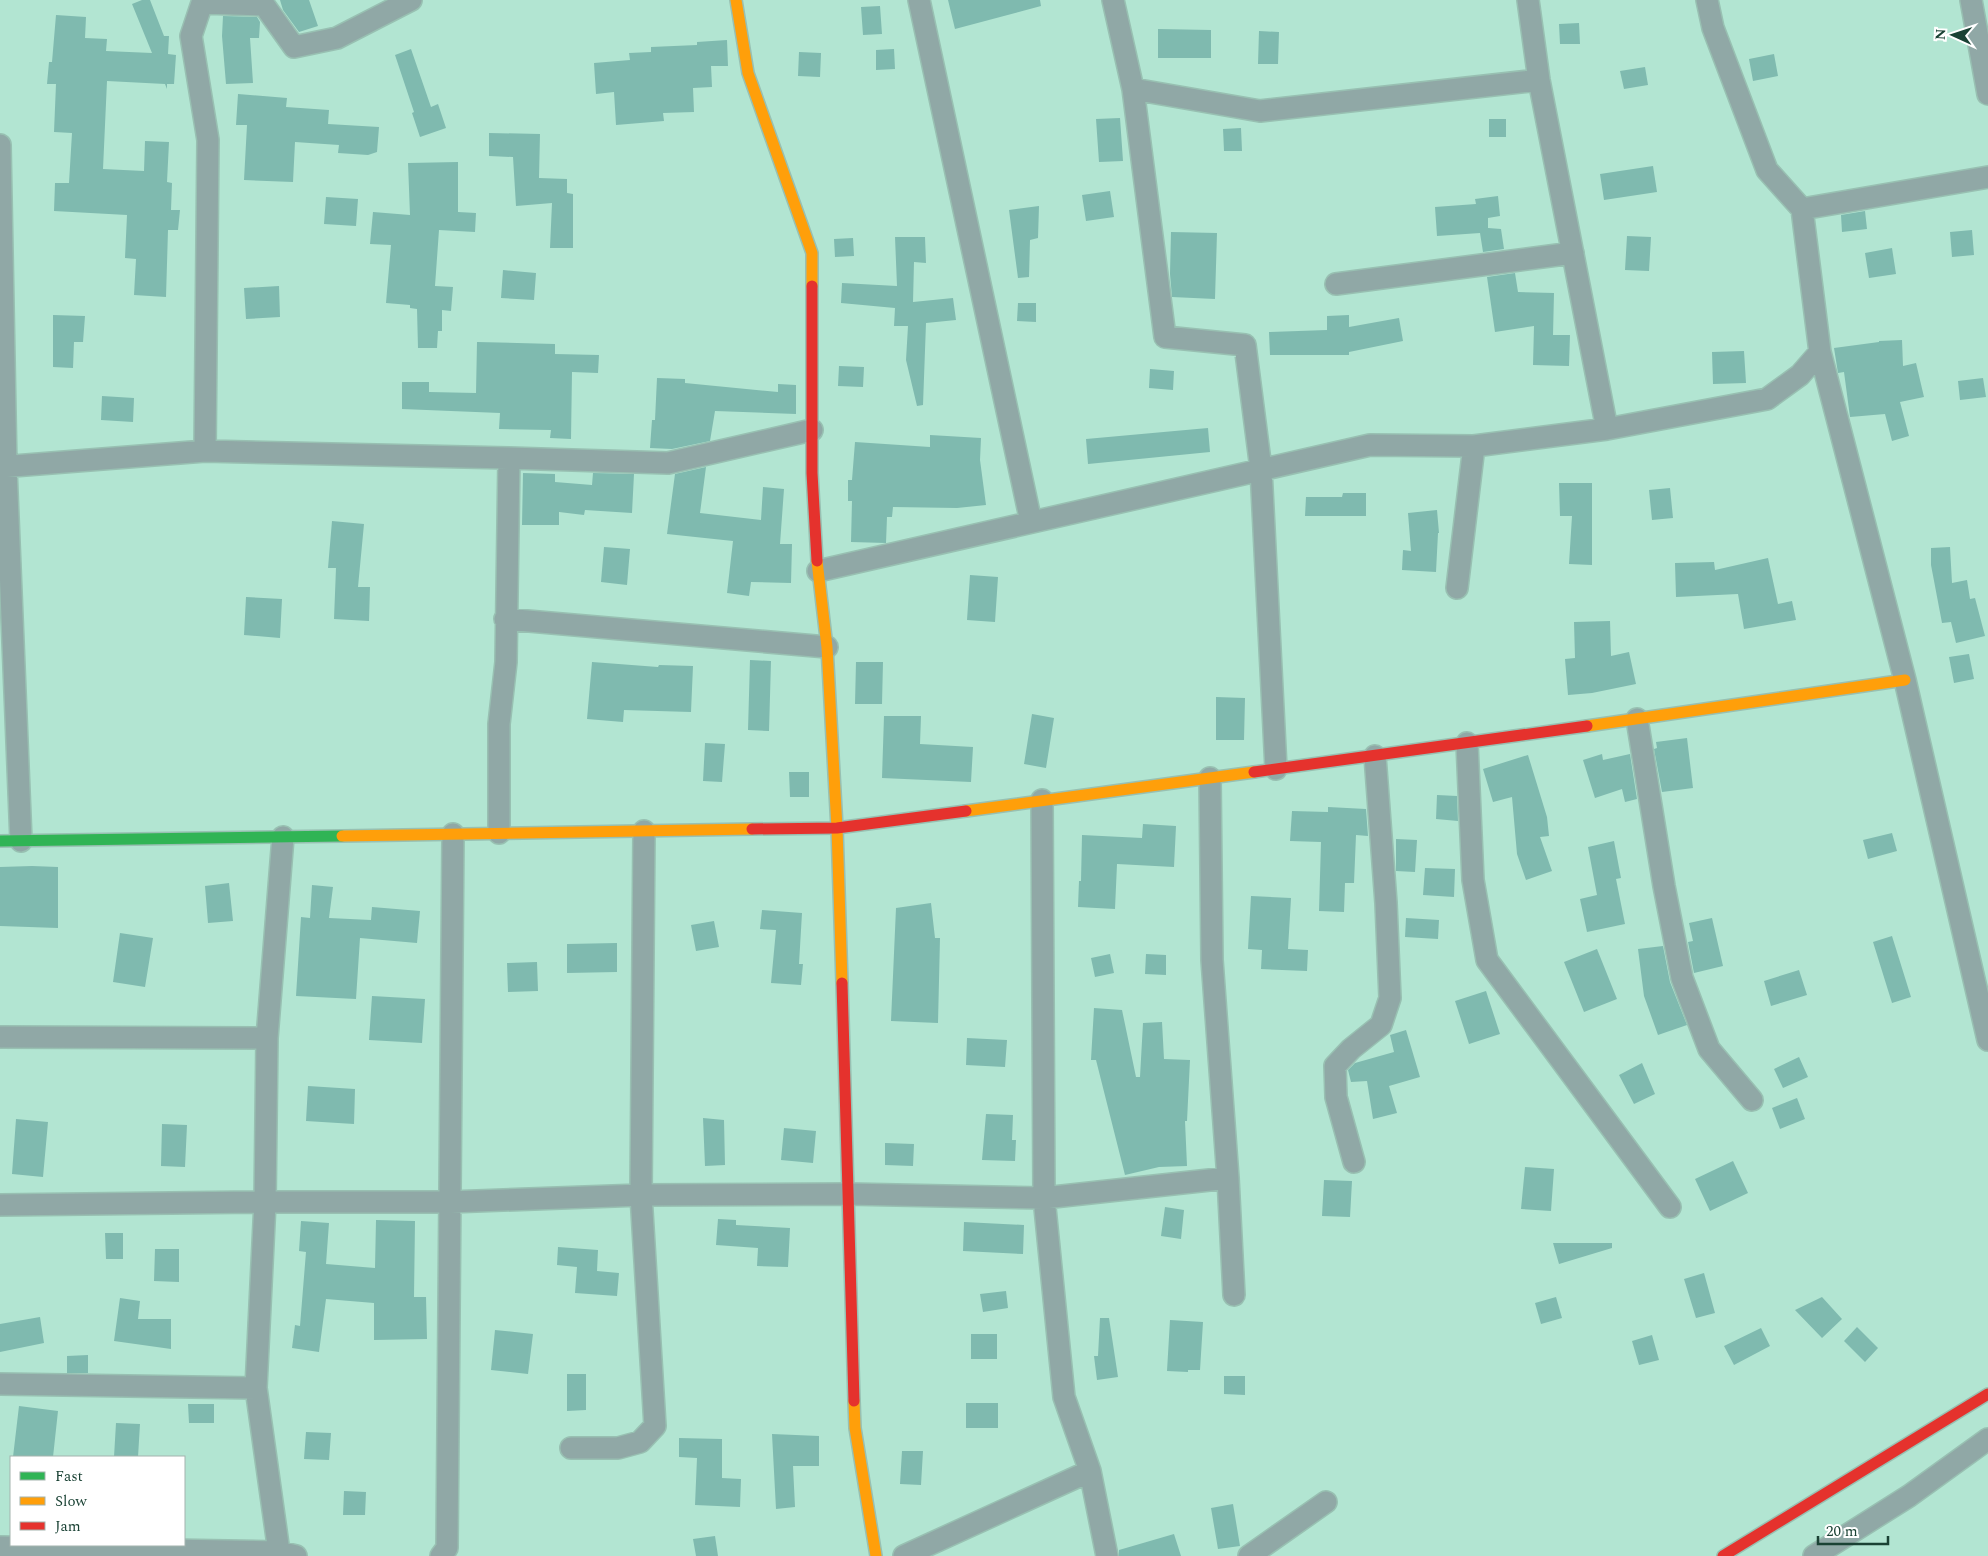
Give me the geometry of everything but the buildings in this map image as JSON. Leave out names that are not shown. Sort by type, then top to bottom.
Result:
[{"type":"street","points":[[205,452],[208,140],[191,36],[202,3],[264,5],[294,47],[337,38],[411,0]]},
{"type":"street","points":[[736,0],[748,73],[812,253],[812,473],[818,571],[826,647],[837,828],[855,1428],[876,1556]]},
{"type":"street","points":[[919,0],[1031,522]]},
{"type":"street","points":[[1113,0],[1133,89],[1164,337],[1245,345],[1261,470],[1276,769]]},
{"type":"street","points":[[1528,0],[1539,80],[1607,429]]},
{"type":"street","points":[[1707,0],[1713,28],[1767,170],[1802,209],[1820,352],[1906,680],[1988,1040]]},
{"type":"street","points":[[1971,0],[1988,94]]},
{"type":"street","points":[[1133,89],[1260,111],[1539,80]]},
{"type":"street","points":[[0,145],[3,467],[10,841],[837,828],[1467,744],[1906,680]]},
{"type":"street","points":[[1802,209],[1988,177]]},
{"type":"street","points":[[1336,284],[1573,252]]},
{"type":"street","points":[[818,571],[1370,445],[1474,446],[1607,429],[1767,399],[1800,375],[1820,352]]},
{"type":"street","points":[[3,467],[205,452],[668,463],[812,430]]},
{"type":"street","points":[[1457,588],[1474,446]]},
{"type":"street","points":[[498,833],[499,724],[506,662],[508,458]]},
{"type":"street","points":[[505,619],[826,647]]},
{"type":"street","points":[[1637,719],[1664,886],[1682,978],[1709,1049],[1752,1100]]},
{"type":"street","points":[[1467,744],[1473,880],[1487,960],[1670,1207]]},
{"type":"street","points":[[1354,1162],[1336,1097],[1335,1066],[1381,1025],[1390,998],[1386,904],[1375,756]]},
{"type":"street","points":[[1210,778],[1212,960],[1228,1178],[1234,1295]]},
{"type":"street","points":[[1042,800],[1044,1198],[1064,1397],[1090,1471],[1107,1556]]},
{"type":"street","points":[[571,1448],[618,1448],[640,1442],[655,1426],[641,1195],[644,831]]},
{"type":"street","points":[[447,1553],[453,834]]},
{"type":"street","points":[[0,1546],[288,1554],[256,1388],[265,1202],[267,1038],[284,837]]},
{"type":"street","points":[[0,1037],[267,1038]]},
{"type":"street","points":[[0,1205],[450,1202],[641,1195],[848,1194],[1044,1198],[1228,1178]]},
{"type":"street","points":[[0,1384],[256,1388]]},
{"type":"street","points":[[1723,1556],[1988,1394]]},
{"type":"street","points":[[1814,1556],[1909,1496],[1988,1439]]},
{"type":"street","points":[[904,1556],[1090,1471]]},
{"type":"street","points":[[1250,1556],[1326,1502]]},
{"type":"traffic: fast","points":[[0,841],[342,836]]},
{"type":"traffic: slow","points":[[736,0],[748,73],[812,253],[812,286]]},
{"type":"traffic: slow","points":[[817,561],[827,647],[837,828],[842,983]]},
{"type":"traffic: slow","points":[[1587,726],[1905,680]]},
{"type":"traffic: slow","points":[[966,811],[1254,772]]},
{"type":"traffic: slow","points":[[342,836],[752,829]]},
{"type":"traffic: slow","points":[[854,1401],[855,1428],[876,1556]]},
{"type":"traffic: jam","points":[[812,286],[812,473],[817,561]]},
{"type":"traffic: jam","points":[[1254,772],[1587,726]]},
{"type":"traffic: jam","points":[[752,829],[837,828],[966,811]]},
{"type":"traffic: jam","points":[[842,983],[854,1401]]},
{"type":"traffic: jam","points":[[1723,1556],[1988,1394]]}]
